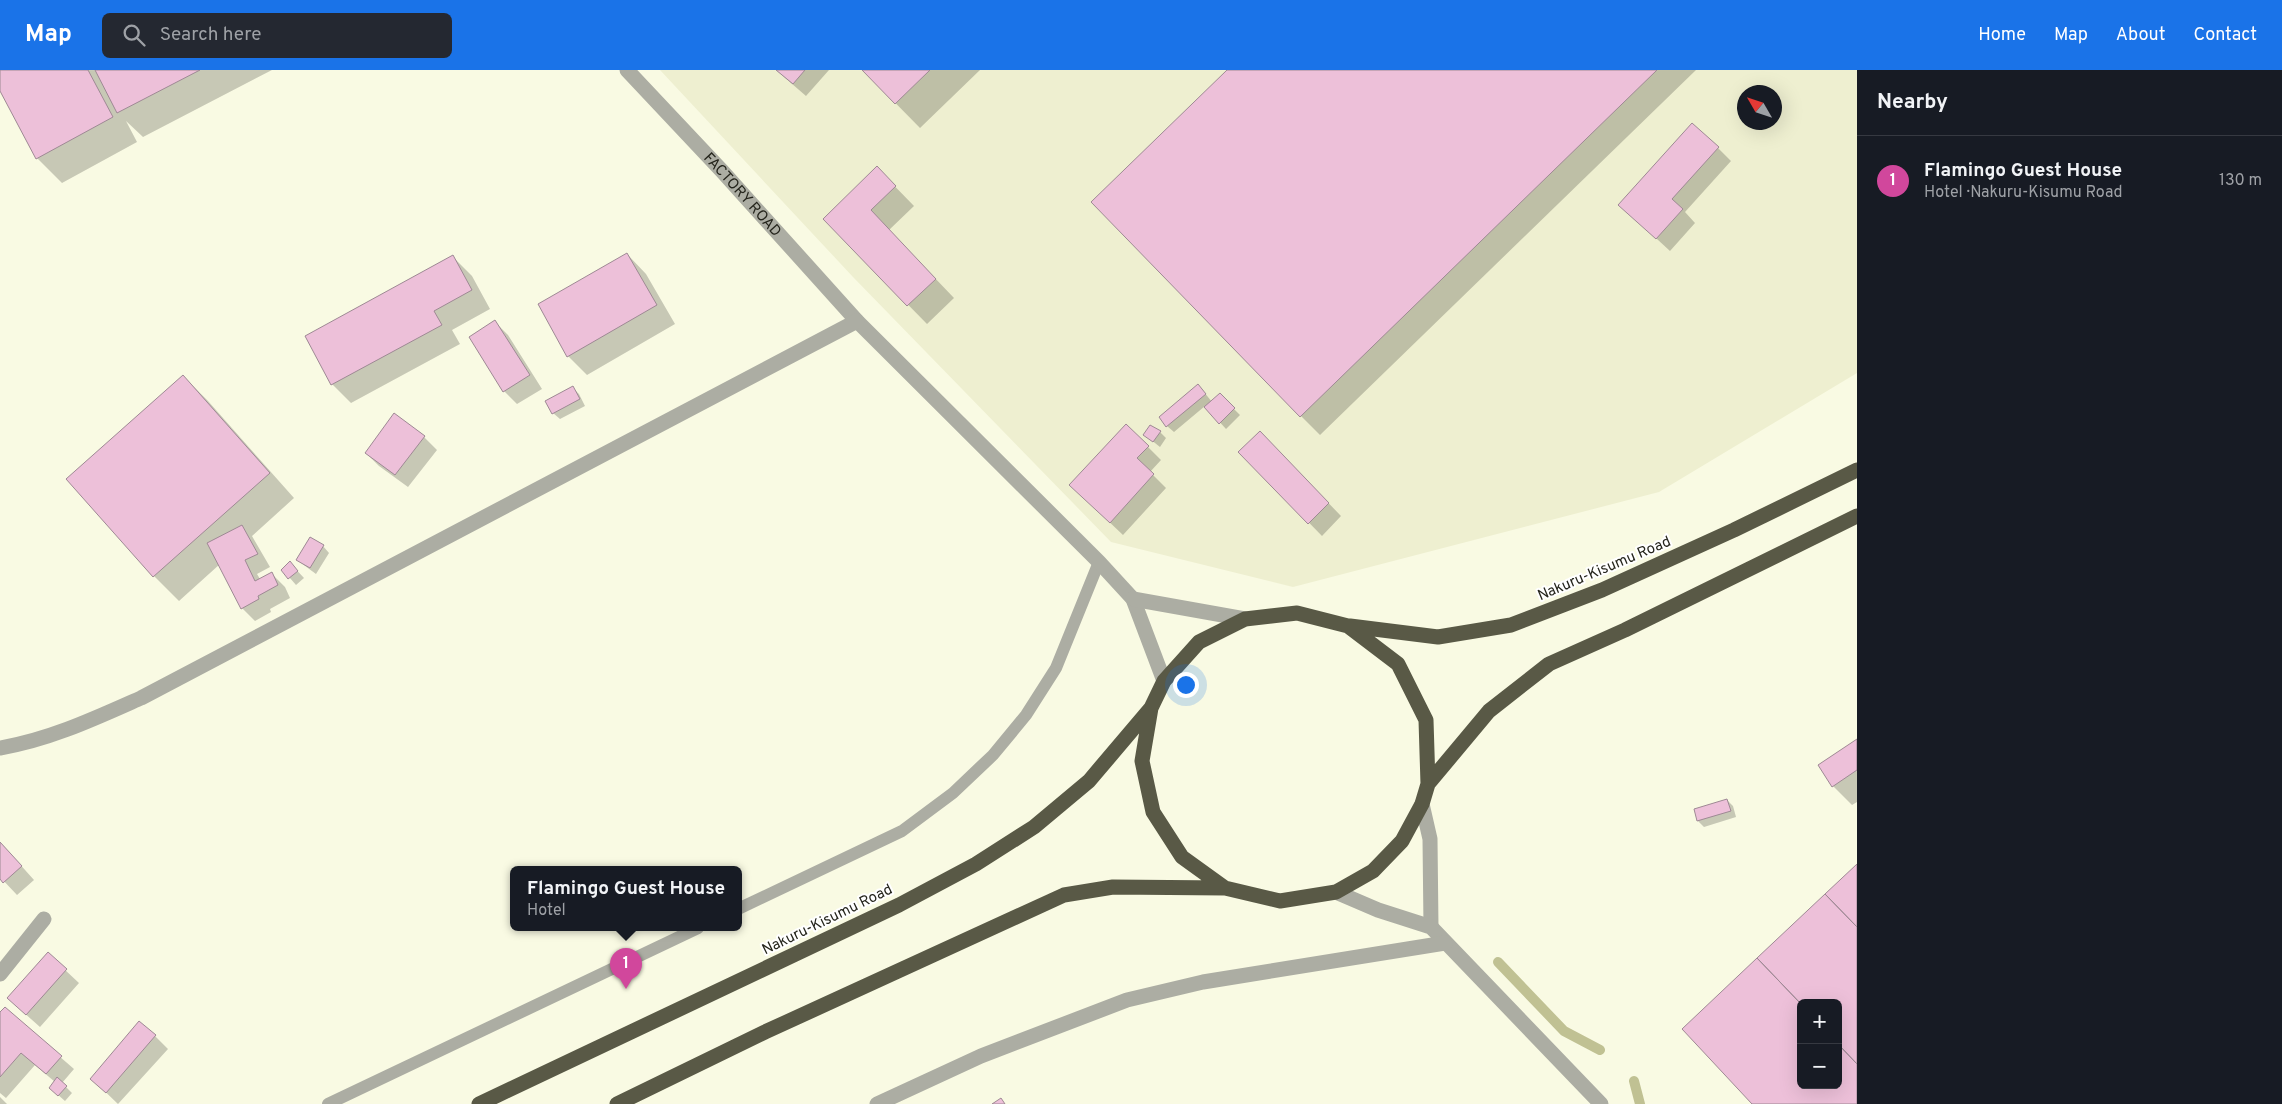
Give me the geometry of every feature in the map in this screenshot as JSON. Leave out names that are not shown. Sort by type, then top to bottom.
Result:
[{"type":"highway","name":"Nakuru-Kisumu Road","points":[[479,1104],[899,905],[976,864],[1034,827],[1089,781],[1151,708],[1164,681],[1199,642],[1245,619],[1297,613],[1348,626],[1438,637],[1511,625],[1602,590],[1734,530],[1857,470]]},
{"type":"highway","points":[[1428,784],[1490,710],[1549,664],[1634,625],[1857,516]]},
{"type":"highway","points":[[617,1104],[765,1032],[1064,895],[1113,887],[1225,888],[1280,901],[1336,892],[1373,872],[1402,841],[1422,804],[1428,784],[1426,720],[1398,664],[1348,626]]},
{"type":"highway","points":[[1151,708],[1142,761],[1153,812],[1182,857],[1225,888]]},
{"type":"street","name":"FACTORY ROAD","points":[[627,70],[722,171],[857,321],[1099,562],[1133,599]]},
{"type":"street","points":[[0,748],[82,724],[141,698],[857,321]]},
{"type":"street","points":[[1133,599],[1245,619]]},
{"type":"street","points":[[1133,599],[1164,681]]},
{"type":"street","points":[[1422,804],[1430,840],[1431,927]]},
{"type":"street","points":[[1336,892],[1378,910],[1431,927],[1601,1104]]},
{"type":"street","points":[[0,974],[44,919]]},
{"type":"street","points":[[878,1104],[981,1056],[1127,1000],[1202,982],[1445,943]]},
{"type":"lane","points":[[742,907],[902,830],[953,793],[986,762],[1026,715],[1056,668],[1099,562]]},
{"type":"lane","points":[[328,1104],[692,931]]},
{"type":"shaded area","points":[[660,70],[1857,70],[1857,373],[1659,492],[1293,587],[1111,542],[853,277]]},
{"type":"building","points":[[0,70],[88,70],[113,117],[36,159],[0,91]]},
{"type":"building","points":[[95,70],[200,70],[117,113]]},
{"type":"building","points":[[776,70],[805,70],[793,84]]},
{"type":"building","points":[[862,70],[930,70],[895,104]]},
{"type":"building","points":[[1227,70],[1657,70],[1300,417],[1091,202]]},
{"type":"building","points":[[1692,123],[1719,147],[1672,199],[1683,209],[1656,239],[1618,205]]},
{"type":"building","points":[[877,166],[896,186],[871,210],[936,279],[907,306],[823,219]]},
{"type":"building","points":[[627,253],[657,305],[567,357],[538,304]]},
{"type":"building","points":[[453,255],[472,290],[434,311],[442,325],[331,385],[305,336]]},
{"type":"building","points":[[495,320],[530,375],[503,392],[469,337]]},
{"type":"building","points":[[183,375],[270,473],[153,577],[66,479]]},
{"type":"building","points":[[1198,384],[1206,394],[1166,427],[1159,417]]},
{"type":"building","points":[[573,386],[580,399],[552,414],[545,401]]},
{"type":"building","points":[[1220,393],[1235,408],[1219,424],[1204,407]]},
{"type":"building","points":[[394,413],[425,436],[395,475],[365,453]]},
{"type":"building","points":[[1126,424],[1149,446],[1137,458],[1154,474],[1110,523],[1069,485]]},
{"type":"building","points":[[1150,425],[1161,431],[1153,442],[1143,435]]},
{"type":"building","points":[[1260,431],[1329,503],[1308,524],[1238,452]]},
{"type":"building","points":[[242,525],[258,554],[245,560],[255,581],[272,572],[278,585],[258,596],[259,599],[241,609],[207,543]]},
{"type":"building","points":[[310,537],[324,545],[310,568],[296,560]]},
{"type":"building","points":[[290,561],[298,571],[288,579],[281,570]]},
{"type":"building","points":[[1857,739],[1857,770],[1832,787],[1818,765]]},
{"type":"building","points":[[1727,799],[1731,811],[1697,821],[1694,809]]},
{"type":"building","points":[[0,842],[22,866],[3,883],[0,879]]},
{"type":"building","points":[[1857,864],[1857,927],[1825,894]]},
{"type":"building","points":[[1825,894],[1857,927],[1857,1064],[1842,1048],[1842,999],[1797,1000],[1757,958]]},
{"type":"building","points":[[48,952],[67,969],[26,1015],[7,998]]},
{"type":"building","points":[[1757,958],[1797,1000],[1797,1089],[1842,1089],[1842,1048],[1857,1064],[1857,1104],[1752,1104],[1682,1029]]},
{"type":"building","points":[[5,1007],[62,1056],[46,1074],[21,1053],[0,1077],[0,1012]]},
{"type":"building","points":[[139,1021],[156,1035],[106,1093],[90,1079]]},
{"type":"building","points":[[57,1077],[67,1086],[58,1096],[49,1088]]},
{"type":"building","points":[[1001,1098],[1005,1104],[992,1104]]},
{"type":"waterway","points":[[1498,962],[1564,1031],[1600,1050]]},
{"type":"waterway","points":[[1634,1081],[1640,1104]]},
{"type":"place","name":"Flamingo Guest House","points":[[626,989]]}]
